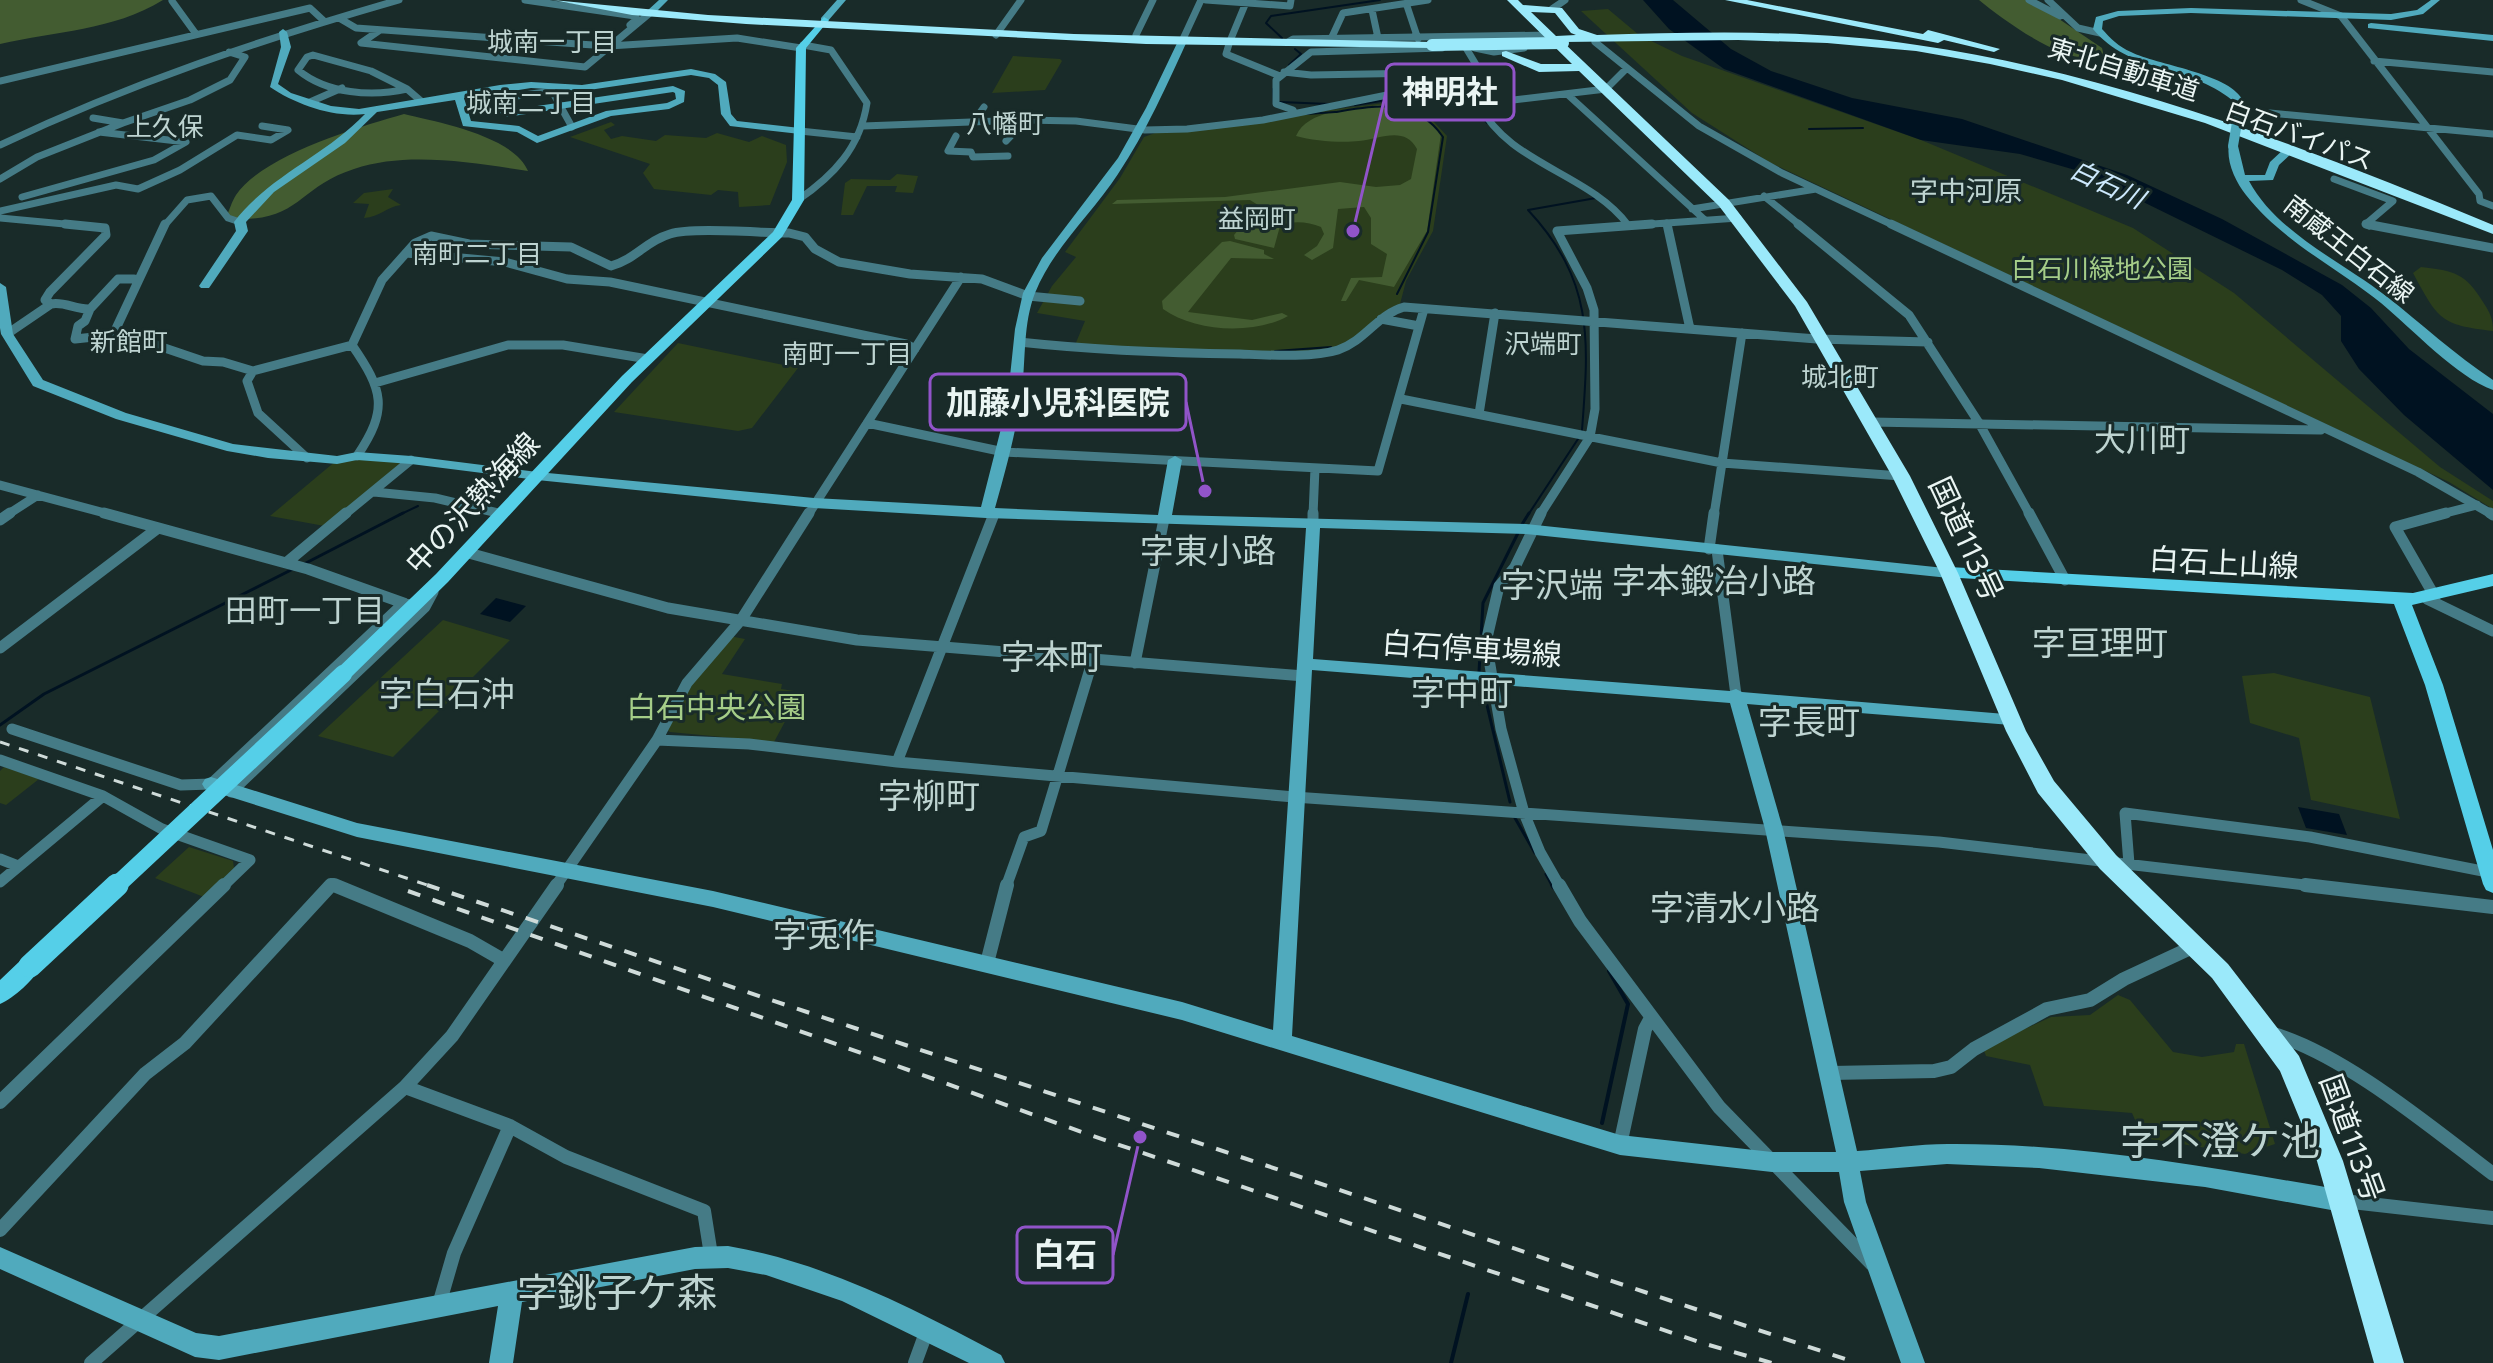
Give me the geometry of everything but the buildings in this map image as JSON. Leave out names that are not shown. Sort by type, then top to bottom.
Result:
[{"type":"highway","name":"白石バイパス","points":[[558,0],[652,11],[1182,42],[1556,42]]},
{"type":"highway","name":"白石バイパス","points":[[583,0],[652,11]]},
{"type":"highway","name":"東北自動車道","points":[[1730,0],[1784,7]]},
{"type":"highway","name":"東北自動車道","points":[[1755,0],[1974,48],[2138,93],[2290,144],[2493,220]]},
{"type":"highway","points":[[1516,4],[1563,12],[1575,31],[1600,40]]},
{"type":"highway","name":"国道113号","points":[[1516,4],[1738,218],[1824,339],[1901,476],[1949,573],[2011,719],[2046,787],[2108,862],[2195,946],[2270,1033],[2290,1064],[2311,1107],[2389,1363]]},
{"type":"highway","points":[[1556,42],[1575,31]]},
{"type":"highway","name":"白石バイパス","points":[[1229,42],[1307,49],[1427,42],[1466,46],[1749,37],[1856,43],[1976,61],[2135,101],[2287,152],[2493,232]]},
{"type":"highway","name":"白石バイパス","points":[[1600,40],[1856,43]]},
{"type":"highway","points":[[1509,55],[1509,46],[1600,40]]},
{"type":"highway","points":[[1466,46],[1493,48],[1539,68],[1582,67]]},
{"type":"main road","points":[[802,46],[822,22]]},
{"type":"main road","name":"中の沢熱海線","points":[[0,994],[343,674],[409,605],[442,578],[648,359],[778,234],[798,200],[802,46]]},
{"type":"main road","name":"白石上山線","points":[[1949,573],[2400,599],[2431,598],[2493,580]]},
{"type":"main road","points":[[2400,599],[2410,617],[2434,685],[2492,877]]},
{"type":"street","points":[[0,145],[72,111],[283,32],[399,0]]},
{"type":"street","points":[[525,0],[635,16],[637,19],[630,24],[635,25]]},
{"type":"street","points":[[380,30],[361,43],[585,67],[664,0]]},
{"type":"street","points":[[822,22],[842,0]]},
{"type":"street","points":[[998,33],[1021,0]]},
{"type":"street","points":[[1136,35],[1153,0]]},
{"type":"street","points":[[897,762],[943,648],[990,513],[1016,389],[1019,342],[1028,296],[1051,253],[1099,193],[1140,129],[1204,0],[1290,6],[1291,0]]},
{"type":"street","points":[[1331,39],[1343,13],[1407,6],[1428,0]]},
{"type":"street","points":[[1552,9],[1565,0]]},
{"type":"street","points":[[2029,0],[2068,19]]},
{"type":"street","points":[[2048,0],[2078,28],[2100,33]]},
{"type":"street","points":[[2301,0],[2344,20],[2479,194],[2480,201],[2493,206]]},
{"type":"street","points":[[2344,20],[2402,16],[2426,10],[2436,0]]},
{"type":"street","points":[[172,1],[196,34]]},
{"type":"street","points":[[1247,1],[1226,54],[1279,74],[1481,72]]},
{"type":"street","points":[[1407,6],[1427,42]]},
{"type":"street","points":[[2100,33],[2097,24],[2105,14],[2137,6],[2344,20],[2493,38]]},
{"type":"street","points":[[0,81],[310,8],[324,21]]},
{"type":"street","points":[[1372,10],[1378,38]]},
{"type":"street","points":[[339,18],[356,28],[609,46],[714,38],[773,41],[831,50],[867,103],[863,126],[848,158],[798,200]]},
{"type":"street","points":[[283,32],[286,47],[273,85],[288,95],[347,112],[373,111],[458,95],[501,93],[539,85],[582,88],[671,74],[703,74],[723,84],[726,114],[734,124],[857,137]]},
{"type":"street","name":"南蔵王白石線","points":[[2100,33],[2132,55],[2218,85],[2237,99],[2239,111],[2233,157],[2268,212],[2293,236],[2382,298],[2445,355],[2493,386]]},
{"type":"street","points":[[1288,42],[1378,38],[1427,42],[1528,36],[1556,42]]},
{"type":"street","points":[[1528,36],[1556,42]]},
{"type":"street","points":[[472,56],[497,38]]},
{"type":"street","points":[[1600,40],[1627,68],[1718,138],[1816,189],[2418,472],[2493,515]]},
{"type":"street","points":[[1299,112],[1276,103],[1279,74],[1307,49],[1466,46],[1494,52],[1556,42]]},
{"type":"street","points":[[1466,46],[1498,101]]},
{"type":"street","points":[[0,179],[37,157],[190,100],[230,80],[245,57],[229,52]]},
{"type":"street","points":[[410,89],[374,96],[300,75],[298,70],[307,57],[313,55],[382,76],[410,89],[421,101]]},
{"type":"street","points":[[2374,61],[2493,72]]},
{"type":"street","points":[[863,126],[974,121],[1078,121],[1140,129],[1299,112],[1332,102],[1417,93],[1460,97],[1479,104],[1606,89],[1627,68]]},
{"type":"street","points":[[310,102],[342,88]]},
{"type":"street","points":[[458,95],[467,124],[510,127],[537,140],[609,113],[679,104],[680,91],[673,89],[506,114],[501,93]]},
{"type":"street","points":[[1567,94],[1705,220]]},
{"type":"street","points":[[1479,104],[1485,117],[1506,136],[1609,202],[1628,225]]},
{"type":"street","points":[[558,105],[572,127]]},
{"type":"street","points":[[974,121],[984,107]]},
{"type":"street","points":[[240,222],[294,170],[350,137],[373,111]]},
{"type":"street","points":[[2270,113],[2493,134]]},
{"type":"street","points":[[93,118],[123,123]]},
{"type":"street","points":[[1006,141],[1025,121]]},
{"type":"street","points":[[0,211],[116,185],[138,189],[180,170],[237,135],[271,140],[288,130],[262,126]]},
{"type":"street","points":[[22,197],[154,160],[186,142],[99,132]]},
{"type":"street","points":[[956,136],[948,151],[971,152],[973,157],[1008,156]]},
{"type":"street","points":[[2244,178],[2269,178],[2274,164],[2287,152]]},
{"type":"street","points":[[2334,179],[2393,201],[2366,224],[2372,228],[2493,248]]},
{"type":"street","points":[[1692,209],[1816,189]]},
{"type":"street","points":[[134,279],[118,279],[90,309],[85,321],[78,326],[75,339],[113,335],[134,279],[163,223],[192,197],[211,196],[228,218],[240,222]]},
{"type":"street","points":[[1764,196],[1901,307],[1928,342],[1979,423],[2065,580]]},
{"type":"street","points":[[0,218],[105,228],[106,235],[96,247],[50,292],[45,300],[51,304]]},
{"type":"street","points":[[1738,218],[1557,231],[1587,288],[1595,323],[1595,409],[1590,437],[1524,529],[1515,567],[1499,586],[1486,642],[1484,676],[1524,813],[1563,895],[1719,1107],[1879,1270]]},
{"type":"street","points":[[205,286],[242,231],[240,222]]},
{"type":"street","points":[[1667,223],[1690,329]]},
{"type":"street","points":[[425,227],[431,236]]},
{"type":"street","points":[[352,345],[382,280],[415,243],[431,236],[469,244],[571,247],[611,266],[630,261],[647,244],[672,233],[778,234],[805,237],[815,249],[839,262],[961,277],[1001,284],[1028,296],[1080,301]]},
{"type":"street","points":[[406,253],[505,262],[567,279],[610,282],[703,304],[859,334],[915,349]]},
{"type":"street","points":[[91,1363],[405,1087],[452,1036],[657,740],[687,683],[741,620],[961,277]]},
{"type":"street","points":[[0,287],[4,329],[38,383],[78,401],[232,448],[307,458],[337,460],[357,456],[411,460],[537,476],[814,503],[990,513],[1524,529],[1949,573]]},
{"type":"street","points":[[4,329],[59,302],[76,310],[90,309]]},
{"type":"street","points":[[1019,342],[1107,352],[1267,355],[1336,351],[1360,340],[1381,319],[1399,308],[1564,317],[1581,322],[1824,339],[1928,342]]},
{"type":"street","points":[[867,423],[1004,452],[1378,471],[1401,399],[1424,309]]},
{"type":"street","points":[[1479,414],[1495,313]]},
{"type":"street","points":[[1381,319],[1419,326]]},
{"type":"street","points":[[1742,333],[1722,463],[1713,549],[1736,695],[1774,829],[1831,1073],[1855,1202],[1913,1363]]},
{"type":"street","points":[[141,344],[144,341],[203,361],[223,362],[253,371],[352,345]]},
{"type":"street","points":[[352,345],[375,383],[381,416],[357,456]]},
{"type":"street","points":[[375,383],[508,345],[563,345],[648,359]]},
{"type":"street","points":[[253,371],[247,381],[258,413],[307,458]]},
{"type":"street","points":[[1401,399],[1722,463],[1901,476]]},
{"type":"street","points":[[1871,422],[2325,430]]},
{"type":"street","points":[[295,565],[411,460]]},
{"type":"street","points":[[1135,663],[1175,460]]},
{"type":"street","points":[[1282,1040],[1315,468]]},
{"type":"street","points":[[0,485],[295,565],[409,605],[211,784]]},
{"type":"street","points":[[374,492],[435,498],[502,514]]},
{"type":"street","points":[[0,520],[38,495]]},
{"type":"street","points":[[2477,505],[2399,525],[2394,530],[2431,598],[2493,631]]},
{"type":"street","points":[[0,648],[158,528]]},
{"type":"street","points":[[465,552],[668,608],[857,640],[1135,663],[1304,670]]},
{"type":"street","points":[[231,792],[425,607],[442,578]]},
{"type":"street","points":[[987,963],[998,911],[1024,837],[1041,831],[1093,659]]},
{"type":"street","name":"白石停車場線","points":[[1304,670],[1484,676],[2011,719]]},
{"type":"street","points":[[12,729],[181,785],[211,784],[357,830],[713,899],[1182,1011],[1620,1145],[1772,1162],[1847,1162],[1947,1154],[2039,1158],[2175,1173],[2342,1201],[2493,1218]]},
{"type":"street","points":[[657,740],[749,744],[897,762],[1294,797],[1939,842],[2493,907]]},
{"type":"street","points":[[0,760],[103,796],[162,829],[250,860],[0,1102]]},
{"type":"street","points":[[0,882],[103,796]]},
{"type":"street","points":[[2129,864],[2125,813],[2252,826],[2369,844],[2492,877]]},
{"type":"street","points":[[0,859],[18,866]]},
{"type":"street","points":[[0,1230],[145,1074],[185,1043],[332,884],[470,941],[503,960]]},
{"type":"street","points":[[1831,1073],[1934,1071],[1951,1067],[1974,1049],[2047,1009],[2090,1000],[2124,979],[2195,946]]},
{"type":"street","points":[[1620,1145],[1645,1029],[1651,1018]]},
{"type":"street","points":[[2270,1033],[2281,1033],[2315,1052],[2436,1130],[2493,1174]]},
{"type":"street","points":[[405,1087],[510,1126],[566,1157],[704,1211],[711,1255]]},
{"type":"street","points":[[438,1308],[454,1253],[510,1126]]},
{"type":"street","points":[[0,1258],[195,1345],[219,1348],[711,1255],[748,1258],[791,1269],[928,1329],[993,1363]]},
{"type":"street","points":[[501,1363],[512,1293]]},
{"type":"street","points":[[915,1363],[928,1329]]},
{"type":"green space","points":[[0,0],[163,0],[104,24],[0,44]]},
{"type":"green space","points":[[1979,0],[2031,0],[2102,48],[2104,56],[2074,56],[2056,50],[2021,31]]},
{"type":"green space","name":"白石川緑地公園","points":[[1608,9],[1639,35],[1682,56],[1921,140],[2133,228],[2234,293],[2440,467],[2493,501],[2493,509],[2449,482],[1769,162],[1692,113],[1581,11]]},
{"type":"green space","points":[[1013,56],[1062,61],[1045,90],[992,93]]},
{"type":"green space","points":[[1384,103],[1422,109],[1447,136],[1433,231],[1406,281],[1399,308],[1344,349],[1267,355],[1075,345],[1085,321],[1037,313],[1052,286],[1076,257],[1065,252],[1120,178],[1144,137],[1158,132]]},
{"type":"green space","points":[[1378,105],[1416,110],[1441,134],[1427,231],[1394,287],[1359,280],[1346,301],[1341,301],[1351,278],[1382,277],[1387,254],[1371,244],[1371,218],[1364,207],[1338,209],[1333,248],[1312,260],[1304,255],[1317,246],[1324,234],[1321,227],[1316,225],[1295,222],[1280,226],[1274,248],[1235,239],[1234,235],[1257,208],[1258,205],[1250,200],[1112,204],[1117,200],[1225,197],[1340,182],[1376,187],[1400,185],[1411,179],[1417,149],[1406,137],[1391,135],[1344,142],[1296,136],[1310,120],[1320,116]]},
{"type":"green space","points":[[404,114],[454,126],[491,140],[507,148],[528,171],[441,160],[375,164],[335,177],[283,211],[250,219],[226,218],[236,195],[267,167],[313,144]]},
{"type":"green space","points":[[611,122],[615,125],[604,130],[611,139],[622,136],[656,141],[665,135],[706,138],[717,133],[749,142],[762,136],[786,145],[787,162],[770,205],[739,207],[738,192],[718,190],[711,195],[654,189],[643,173],[650,164],[570,137]]},
{"type":"green space","points":[[897,174],[918,176],[913,193],[895,192],[897,186],[867,186],[853,215],[841,215],[845,183],[851,179],[890,180]]},
{"type":"green space","points":[[393,189],[388,197],[401,205],[374,216],[364,218],[369,204],[353,203],[364,193]]},
{"type":"green space","points":[[1230,241],[1264,250],[1264,254],[1274,259],[1231,258],[1188,312],[1252,320],[1282,313],[1288,316],[1259,326],[1225,328],[1191,322],[1163,309],[1162,301],[1222,242]]},
{"type":"green space","points":[[2421,267],[2451,272],[2464,279],[2488,309],[2493,331],[2462,326],[2442,317],[2413,273]]},
{"type":"green space","points":[[678,343],[798,368],[752,428],[738,431],[614,412]]},
{"type":"green space","points":[[337,460],[411,460],[330,527],[270,516]]},
{"type":"green space","points":[[443,620],[510,640],[393,757],[318,736]]},
{"type":"green space","name":"白石中央公園","points":[[724,635],[745,639],[722,674],[782,684],[781,689],[801,692],[774,742],[670,732],[663,727]]},
{"type":"green space","points":[[2274,673],[2370,697],[2400,819],[2311,800],[2299,738],[2250,723],[2242,676]]},
{"type":"green space","points":[[4,767],[39,779],[6,805],[0,803],[0,771]]},
{"type":"green space","points":[[189,847],[233,861],[234,868],[204,897],[155,878]]},
{"type":"green space","points":[[2118,995],[2130,1000],[2173,1052],[2202,1057],[2234,1052],[2236,1044],[2244,1044],[2275,1144],[2245,1154],[2143,1138],[2132,1113],[2044,1106],[2030,1065],[1986,1056],[1983,1048],[2051,1017],[2090,1015]]},
{"type":"water","name":"白石川","points":[[1643,0],[1673,0],[1731,49],[1771,71],[1852,98],[1962,119],[2127,175],[2222,219],[2342,285],[2371,308],[2409,349],[2493,414],[2493,490],[2404,415],[2359,369],[2341,341],[2341,316],[2322,295],[2282,270],[2082,172],[2020,154],[1921,140],[1724,69],[1669,29]]},
{"type":"water","points":[[496,598],[526,606],[510,622],[480,614]]},
{"type":"water","points":[[2298,807],[2339,814],[2347,835],[2306,828]]},
{"type":"waterway","points":[[1282,38],[1266,23],[1271,16],[1380,0]]},
{"type":"waterway","points":[[1289,65],[1301,54],[1295,49]]},
{"type":"waterway","points":[[1273,89],[1274,105]]},
{"type":"waterway","points":[[1355,105],[1399,98]]},
{"type":"waterway","points":[[1280,102],[1329,104]]},
{"type":"waterway","points":[[1473,104],[1487,123]]},
{"type":"waterway","points":[[1336,112],[1367,107],[1408,110],[1432,124],[1443,137],[1428,232],[1397,294]]},
{"type":"waterway","points":[[1307,114],[1335,112]]},
{"type":"waterway","points":[[1809,129],[1863,128]]},
{"type":"waterway","points":[[1582,430],[1585,339],[1576,287],[1550,236],[1528,210],[1596,198]]},
{"type":"waterway","points":[[1275,351],[1331,347]]},
{"type":"waterway","points":[[1528,515],[1578,439]]},
{"type":"waterway","points":[[400,514],[418,506]]},
{"type":"waterway","points":[[1521,526],[1529,513]]},
{"type":"waterway","points":[[304,564],[400,514]]},
{"type":"waterway","points":[[1479,672],[1483,603],[1518,533]]},
{"type":"waterway","points":[[0,725],[44,694],[293,569]]},
{"type":"waterway","points":[[1481,680],[1510,802]]},
{"type":"waterway","points":[[1515,818],[1535,853]]},
{"type":"waterway","points":[[1546,874],[1553,887]]},
{"type":"waterway","points":[[1602,1123],[1628,1004],[1609,971]]},
{"type":"waterway","points":[[1451,1363],[1468,1294]]},
{"type":"railway","points":[[0,742],[433,887]]},
{"type":"railway","points":[[427,885],[1857,1363]]},
{"type":"railway","points":[[408,891],[1093,1136],[1702,1343],[1772,1363]]},
{"type":"place","name":"神明社","points":[[1353,231]]},
{"type":"place","name":"加藤小児科医院","points":[[1205,491]]},
{"type":"place","name":"白石","points":[[1140,1137]]},
{"type":"district","name":"城南一丁目","points":[[552,40]]},
{"type":"district","name":"城南二丁目","points":[[531,101]]},
{"type":"district","name":"八幡町","points":[[1005,122]]},
{"type":"district","name":"上久保","points":[[165,125]]},
{"type":"district","name":"字中河原","points":[[1966,190]]},
{"type":"district","name":"益岡町","points":[[1257,217]]},
{"type":"district","name":"南町二丁目","points":[[477,252]]},
{"type":"district","name":"新館町","points":[[129,340]]},
{"type":"district","name":"沢端町","points":[[1543,342]]},
{"type":"district","name":"南町一丁目","points":[[847,352]]},
{"type":"district","name":"城北町","points":[[1840,375]]},
{"type":"district","name":"大川町","points":[[2142,438]]},
{"type":"district","name":"字東小路","points":[[1208,549]]},
{"type":"district","name":"字本鍛冶小路","points":[[1714,579]]},
{"type":"district","name":"字沢端","points":[[1552,583]]},
{"type":"district","name":"田町一丁目","points":[[305,609]]},
{"type":"district","name":"字亘理町","points":[[2100,641]]},
{"type":"district","name":"字本町","points":[[1052,655]]},
{"type":"district","name":"字中町","points":[[1462,691]]},
{"type":"district","name":"字白石沖","points":[[447,692]]},
{"type":"district","name":"字長町","points":[[1809,720]]},
{"type":"district","name":"字柳町","points":[[929,794]]},
{"type":"district","name":"字清水小路","points":[[1735,906]]},
{"type":"district","name":"字兎作","points":[[824,933]]},
{"type":"district","name":"字不澄ケ池","points":[[2220,1138]]},
{"type":"district","name":"字銚子ケ森","points":[[617,1290]]}]
